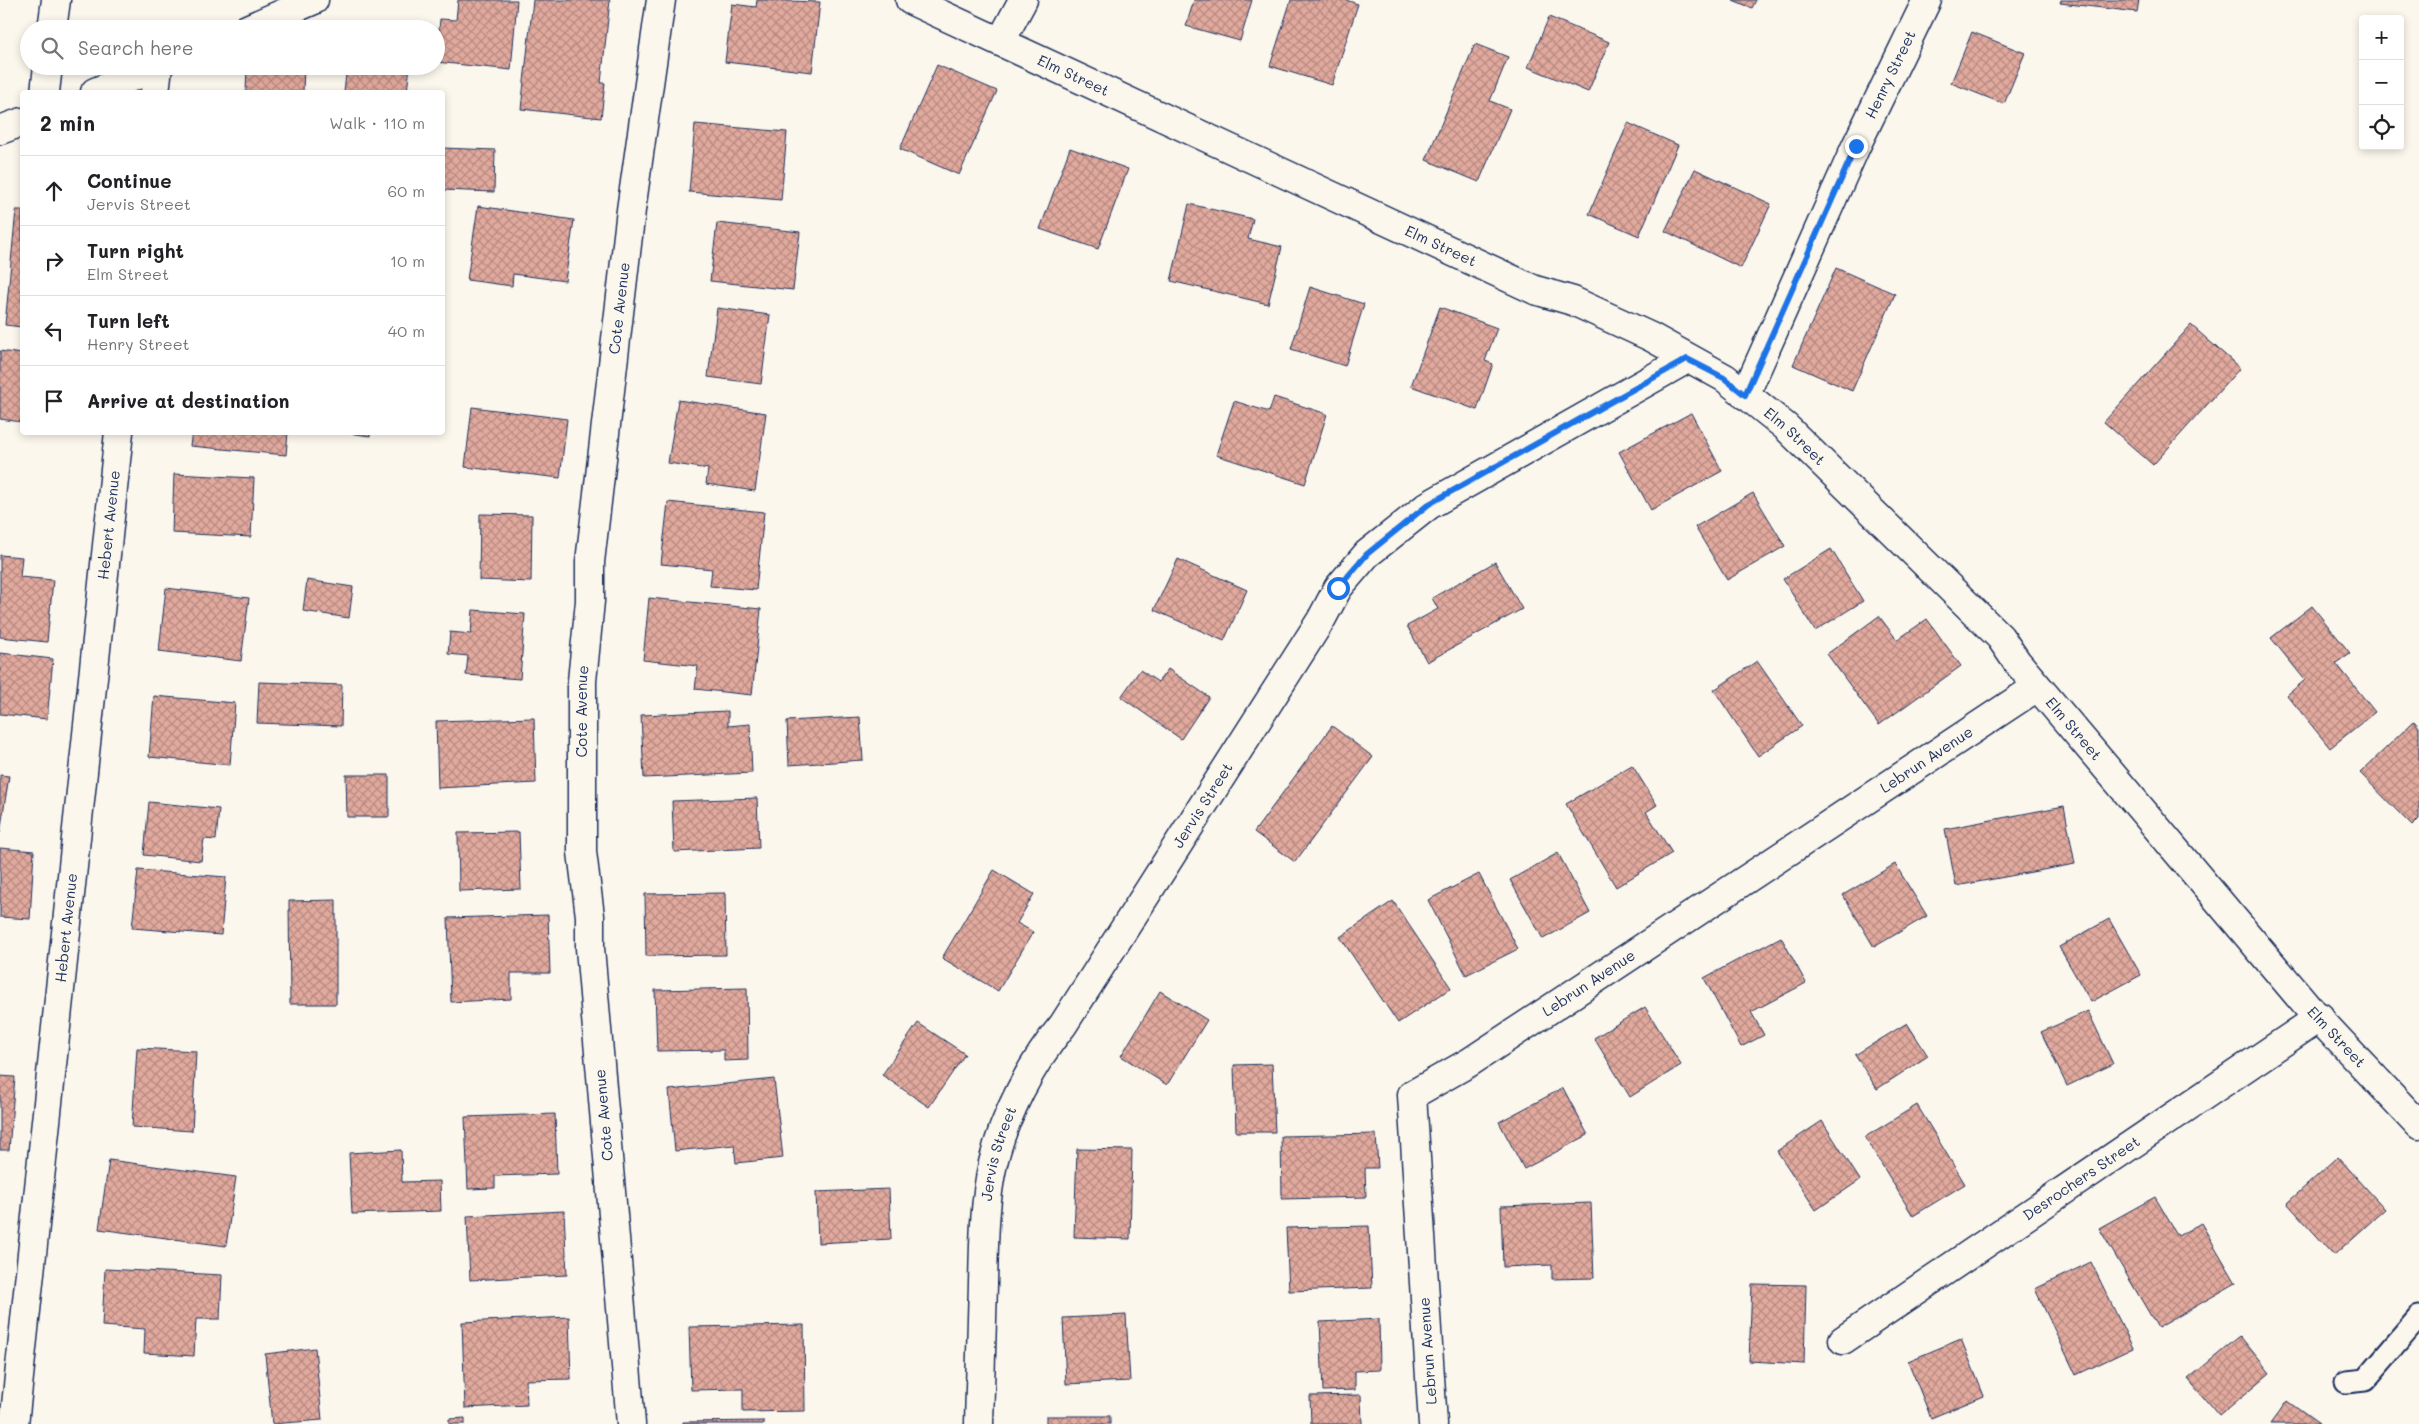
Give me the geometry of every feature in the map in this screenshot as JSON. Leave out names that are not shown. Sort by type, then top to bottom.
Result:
[{"type":"street","points":[[53,20],[56,0]]},
{"type":"street","points":[[268,20],[314,0]]},
{"type":"street","name":"Cote Avenue","points":[[631,1424],[590,948],[590,916],[582,852],[582,681],[595,513],[630,220],[660,0]]},
{"type":"street","name":"Elm Street","points":[[910,0],[1535,290],[1573,301],[1651,337],[1687,359],[1724,378],[1786,427],[2000,637],[2037,687],[2308,1007],[2419,1125]]},
{"type":"street","points":[[1001,41],[1023,0]]},
{"type":"street","name":"Henry Street","points":[[1745,395],[1856,146],[1927,0]]},
{"type":"street","points":[[45,90],[47,75]]},
{"type":"street","points":[[100,90],[137,75]]},
{"type":"street","points":[[155,90],[158,75]]},
{"type":"street","points":[[0,130],[20,123]]},
{"type":"street","name":"Jervis Street","points":[[979,1424],[985,1213],[993,1163],[1001,1136],[1030,1072],[1046,1045],[1063,1025],[1322,620],[1338,588],[1367,554],[1429,504],[1687,359]]},
{"type":"street","name":"Hebert Avenue","points":[[14,1424],[119,435]]},
{"type":"street","name":"Lebrun Avenue","points":[[1433,1424],[1412,1095],[1478,1056],[2037,687]]},
{"type":"street","name":"Desrochers Street","points":[[1842,1340],[2320,1018]]},
{"type":"lane","points":[[2346,1382],[2365,1380],[2419,1317]]},
{"type":"building","points":[[458,0],[517,0],[511,70],[445,63],[445,20],[440,19],[456,20]]},
{"type":"building","points":[[533,0],[610,0],[601,83],[605,83],[601,118],[521,109]]},
{"type":"building","points":[[757,0],[820,2],[812,72],[725,62],[732,4],[756,7]]},
{"type":"building","points":[[1194,0],[1252,0],[1240,41],[1186,26]]},
{"type":"building","points":[[1291,0],[1346,0],[1358,4],[1332,85],[1270,66]]},
{"type":"building","points":[[1733,0],[1756,0],[1752,8]]},
{"type":"building","points":[[2061,0],[2139,0],[2137,12],[2060,3]]},
{"type":"building","points":[[1549,17],[1609,42],[1588,92],[1528,67]]},
{"type":"building","points":[[1972,32],[2025,53],[2004,104],[1951,83]]},
{"type":"building","points":[[1475,44],[1508,57],[1490,101],[1510,109],[1479,182],[1426,160]]},
{"type":"building","points":[[937,65],[997,91],[959,175],[900,149]]},
{"type":"building","points":[[247,75],[304,75],[303,90],[246,90]]},
{"type":"building","points":[[346,75],[409,75],[407,90],[344,90]]},
{"type":"building","points":[[1628,123],[1678,145],[1639,236],[1589,214]]},
{"type":"building","points":[[695,124],[787,132],[781,200],[689,192]]},
{"type":"building","points":[[445,148],[495,150],[494,192],[445,190]]},
{"type":"building","points":[[1070,148],[1128,169],[1098,249],[1040,229]]},
{"type":"building","points":[[1695,169],[1771,204],[1741,268],[1665,231]]},
{"type":"building","points":[[1189,204],[1253,219],[1248,239],[1282,247],[1268,304],[1171,281]]},
{"type":"building","points":[[478,206],[574,220],[565,281],[513,274],[512,286],[467,280]]},
{"type":"building","points":[[16,210],[20,210],[20,327],[5,325]]},
{"type":"building","points":[[717,223],[800,232],[793,290],[710,281]]},
{"type":"building","points":[[1836,268],[1895,294],[1852,391],[1793,365]]},
{"type":"building","points":[[1310,287],[1364,304],[1345,366],[1291,349]]},
{"type":"building","points":[[1440,307],[1497,328],[1485,361],[1493,364],[1477,410],[1411,386]]},
{"type":"building","points":[[717,308],[770,315],[761,384],[708,377]]},
{"type":"building","points":[[2191,325],[2240,368],[2153,465],[2104,422]]},
{"type":"building","points":[[0,351],[20,354],[20,422],[0,419]]},
{"type":"building","points":[[1274,397],[1327,414],[1305,484],[1216,455],[1234,401],[1269,412]]},
{"type":"building","points":[[678,400],[766,413],[755,491],[706,484],[708,469],[668,463]]},
{"type":"building","points":[[472,407],[567,419],[560,478],[465,467]]},
{"type":"building","points":[[1691,413],[1722,471],[1651,510],[1619,452]]},
{"type":"building","points":[[192,435],[288,435],[286,455],[190,446]]},
{"type":"building","points":[[174,474],[254,478],[251,537],[172,533]]},
{"type":"building","points":[[1753,493],[1785,546],[1727,580],[1695,527]]},
{"type":"building","points":[[668,502],[764,512],[756,590],[710,586],[712,569],[661,564]]},
{"type":"building","points":[[480,514],[532,515],[531,582],[479,580]]},
{"type":"building","points":[[1831,549],[1863,601],[1815,631],[1783,579]]},
{"type":"building","points":[[0,555],[22,557],[20,577],[53,580],[47,642],[0,637]]},
{"type":"building","points":[[1178,559],[1247,590],[1224,641],[1154,610]]},
{"type":"building","points":[[1495,562],[1522,609],[1427,662],[1407,626],[1438,609],[1432,598]]},
{"type":"building","points":[[307,580],[353,587],[349,618],[303,611]]},
{"type":"building","points":[[166,588],[249,598],[241,661],[159,651]]},
{"type":"building","points":[[649,598],[761,609],[752,695],[695,689],[698,666],[643,660]]},
{"type":"building","points":[[2312,606],[2350,653],[2336,663],[2375,712],[2330,748],[2287,695],[2305,680],[2271,638]]},
{"type":"building","points":[[473,610],[525,614],[520,679],[466,675],[468,656],[448,654],[450,632],[471,634]]},
{"type":"building","points":[[1879,616],[1897,640],[1927,619],[1961,666],[1879,725],[1827,654]]},
{"type":"building","points":[[0,653],[53,659],[47,719],[0,714]]},
{"type":"building","points":[[1757,661],[1802,726],[1758,756],[1714,690]]},
{"type":"building","points":[[1168,669],[1209,697],[1181,739],[1121,697],[1140,670],[1158,682]]},
{"type":"building","points":[[259,682],[342,685],[341,726],[257,723]]},
{"type":"building","points":[[154,696],[235,703],[230,765],[149,757]]},
{"type":"building","points":[[728,711],[728,726],[750,724],[752,773],[644,778],[641,715]]},
{"type":"building","points":[[860,717],[863,760],[789,765],[787,721]]},
{"type":"building","points":[[534,718],[536,783],[438,788],[436,721]]},
{"type":"building","points":[[2414,721],[2419,727],[2419,819],[2412,826],[2360,773]]},
{"type":"building","points":[[1332,726],[1373,757],[1295,862],[1254,832]]},
{"type":"building","points":[[1632,765],[1657,805],[1646,812],[1672,853],[1616,887],[1566,804]]},
{"type":"building","points":[[0,775],[9,776],[0,833]]},
{"type":"building","points":[[346,775],[389,775],[389,817],[347,817]]},
{"type":"building","points":[[757,798],[759,848],[674,852],[672,801]]},
{"type":"building","points":[[149,802],[219,809],[216,840],[204,839],[201,861],[144,855]]},
{"type":"building","points":[[2064,806],[2075,864],[1956,886],[1945,829]]},
{"type":"building","points":[[519,832],[521,889],[459,891],[458,833]]},
{"type":"building","points":[[0,848],[34,851],[30,919],[0,917]]},
{"type":"building","points":[[1558,853],[1590,913],[1543,939],[1510,880]]},
{"type":"building","points":[[1895,864],[1927,916],[1874,947],[1843,895]]},
{"type":"building","points":[[138,870],[226,877],[221,935],[132,928]]},
{"type":"building","points":[[994,870],[1034,894],[1017,923],[1033,932],[998,991],[942,958]]},
{"type":"building","points":[[1479,874],[1518,949],[1466,975],[1428,900]]},
{"type":"building","points":[[725,893],[726,955],[646,956],[645,894]]},
{"type":"building","points":[[336,900],[336,1004],[290,1004],[289,901]]},
{"type":"building","points":[[1393,901],[1451,988],[1398,1023],[1340,937]]},
{"type":"building","points":[[548,915],[550,973],[511,973],[511,999],[451,1002],[448,918]]},
{"type":"building","points":[[2109,919],[2141,975],[2091,1002],[2059,947]]},
{"type":"building","points":[[1781,937],[1806,983],[1751,1012],[1764,1035],[1741,1047],[1704,978]]},
{"type":"building","points":[[747,988],[748,1060],[724,1061],[724,1050],[657,1051],[655,990]]},
{"type":"building","points":[[1160,991],[1207,1020],[1167,1085],[1121,1056]]},
{"type":"building","points":[[1645,1007],[1681,1065],[1630,1097],[1594,1038]]},
{"type":"building","points":[[2088,1011],[2113,1064],[2067,1086],[2041,1032]]},
{"type":"building","points":[[918,1023],[965,1054],[929,1107],[882,1075]]},
{"type":"building","points":[[1907,1023],[1928,1056],[1877,1089],[1855,1055]]},
{"type":"building","points":[[137,1048],[196,1051],[192,1131],[132,1127]]},
{"type":"building","points":[[1272,1064],[1275,1132],[1236,1132],[1234,1065]]},
{"type":"building","points":[[0,1076],[15,1077],[9,1150],[0,1150]]},
{"type":"building","points":[[774,1079],[783,1158],[736,1163],[734,1145],[675,1151],[669,1090]]},
{"type":"building","points":[[1563,1088],[1588,1135],[1524,1169],[1499,1122]]},
{"type":"building","points":[[1917,1105],[1965,1184],[1913,1216],[1865,1137]]},
{"type":"building","points":[[555,1114],[557,1174],[495,1176],[495,1188],[468,1189],[465,1117]]},
{"type":"building","points":[[1822,1121],[1860,1180],[1816,1210],[1777,1151]]},
{"type":"building","points":[[1376,1134],[1378,1168],[1365,1168],[1366,1197],[1282,1199],[1281,1136]]},
{"type":"building","points":[[1077,1149],[1132,1150],[1130,1239],[1074,1237]]},
{"type":"building","points":[[401,1150],[402,1182],[440,1181],[441,1211],[352,1214],[349,1153]]},
{"type":"building","points":[[2338,1157],[2385,1209],[2334,1255],[2287,1203]]},
{"type":"building","points":[[109,1160],[236,1177],[226,1246],[99,1229]]},
{"type":"building","points":[[889,1189],[891,1239],[818,1243],[816,1192]]},
{"type":"building","points":[[2155,1197],[2178,1236],[2201,1223],[2236,1283],[2158,1328],[2099,1228]]},
{"type":"building","points":[[1591,1203],[1594,1278],[1552,1279],[1552,1265],[1503,1267],[1501,1206]]},
{"type":"building","points":[[564,1211],[567,1275],[470,1280],[467,1216]]},
{"type":"building","points":[[1369,1226],[1372,1288],[1289,1291],[1286,1228]]},
{"type":"building","points":[[2091,1262],[2133,1348],[2076,1375],[2035,1289]]},
{"type":"building","points":[[105,1269],[222,1275],[220,1319],[196,1319],[194,1356],[144,1353],[145,1329],[102,1326]]},
{"type":"building","points":[[1752,1284],[1806,1285],[1804,1364],[1749,1361]]},
{"type":"building","points":[[1126,1315],[1130,1381],[1066,1384],[1063,1318]]},
{"type":"building","points":[[569,1317],[571,1379],[526,1380],[527,1405],[465,1408],[462,1322]]},
{"type":"building","points":[[1379,1319],[1380,1370],[1355,1371],[1355,1390],[1323,1391],[1320,1322]]},
{"type":"building","points":[[804,1325],[805,1411],[743,1412],[743,1389],[691,1390],[689,1327]]},
{"type":"building","points":[[2240,1336],[2270,1373],[2219,1416],[2188,1379]]},
{"type":"building","points":[[1961,1339],[1984,1396],[1931,1418],[1908,1361]]},
{"type":"building","points":[[315,1348],[322,1420],[272,1424],[265,1354]]},
{"type":"building","points":[[1361,1395],[1362,1424],[1311,1424],[1310,1396]]},
{"type":"building","points":[[2287,1401],[2319,1424],[2270,1424]]},
{"type":"building","points":[[1046,1416],[1110,1416],[1110,1424],[1046,1424]]},
{"type":"building","points":[[465,1418],[465,1424],[449,1424],[449,1419]]},
{"type":"building","points":[[764,1421],[764,1424],[683,1424],[683,1422]]},
{"type":"route","points":[[1338,588],[1367,554],[1429,504],[1687,359],[1724,378],[1745,395],[1856,146]]}]
